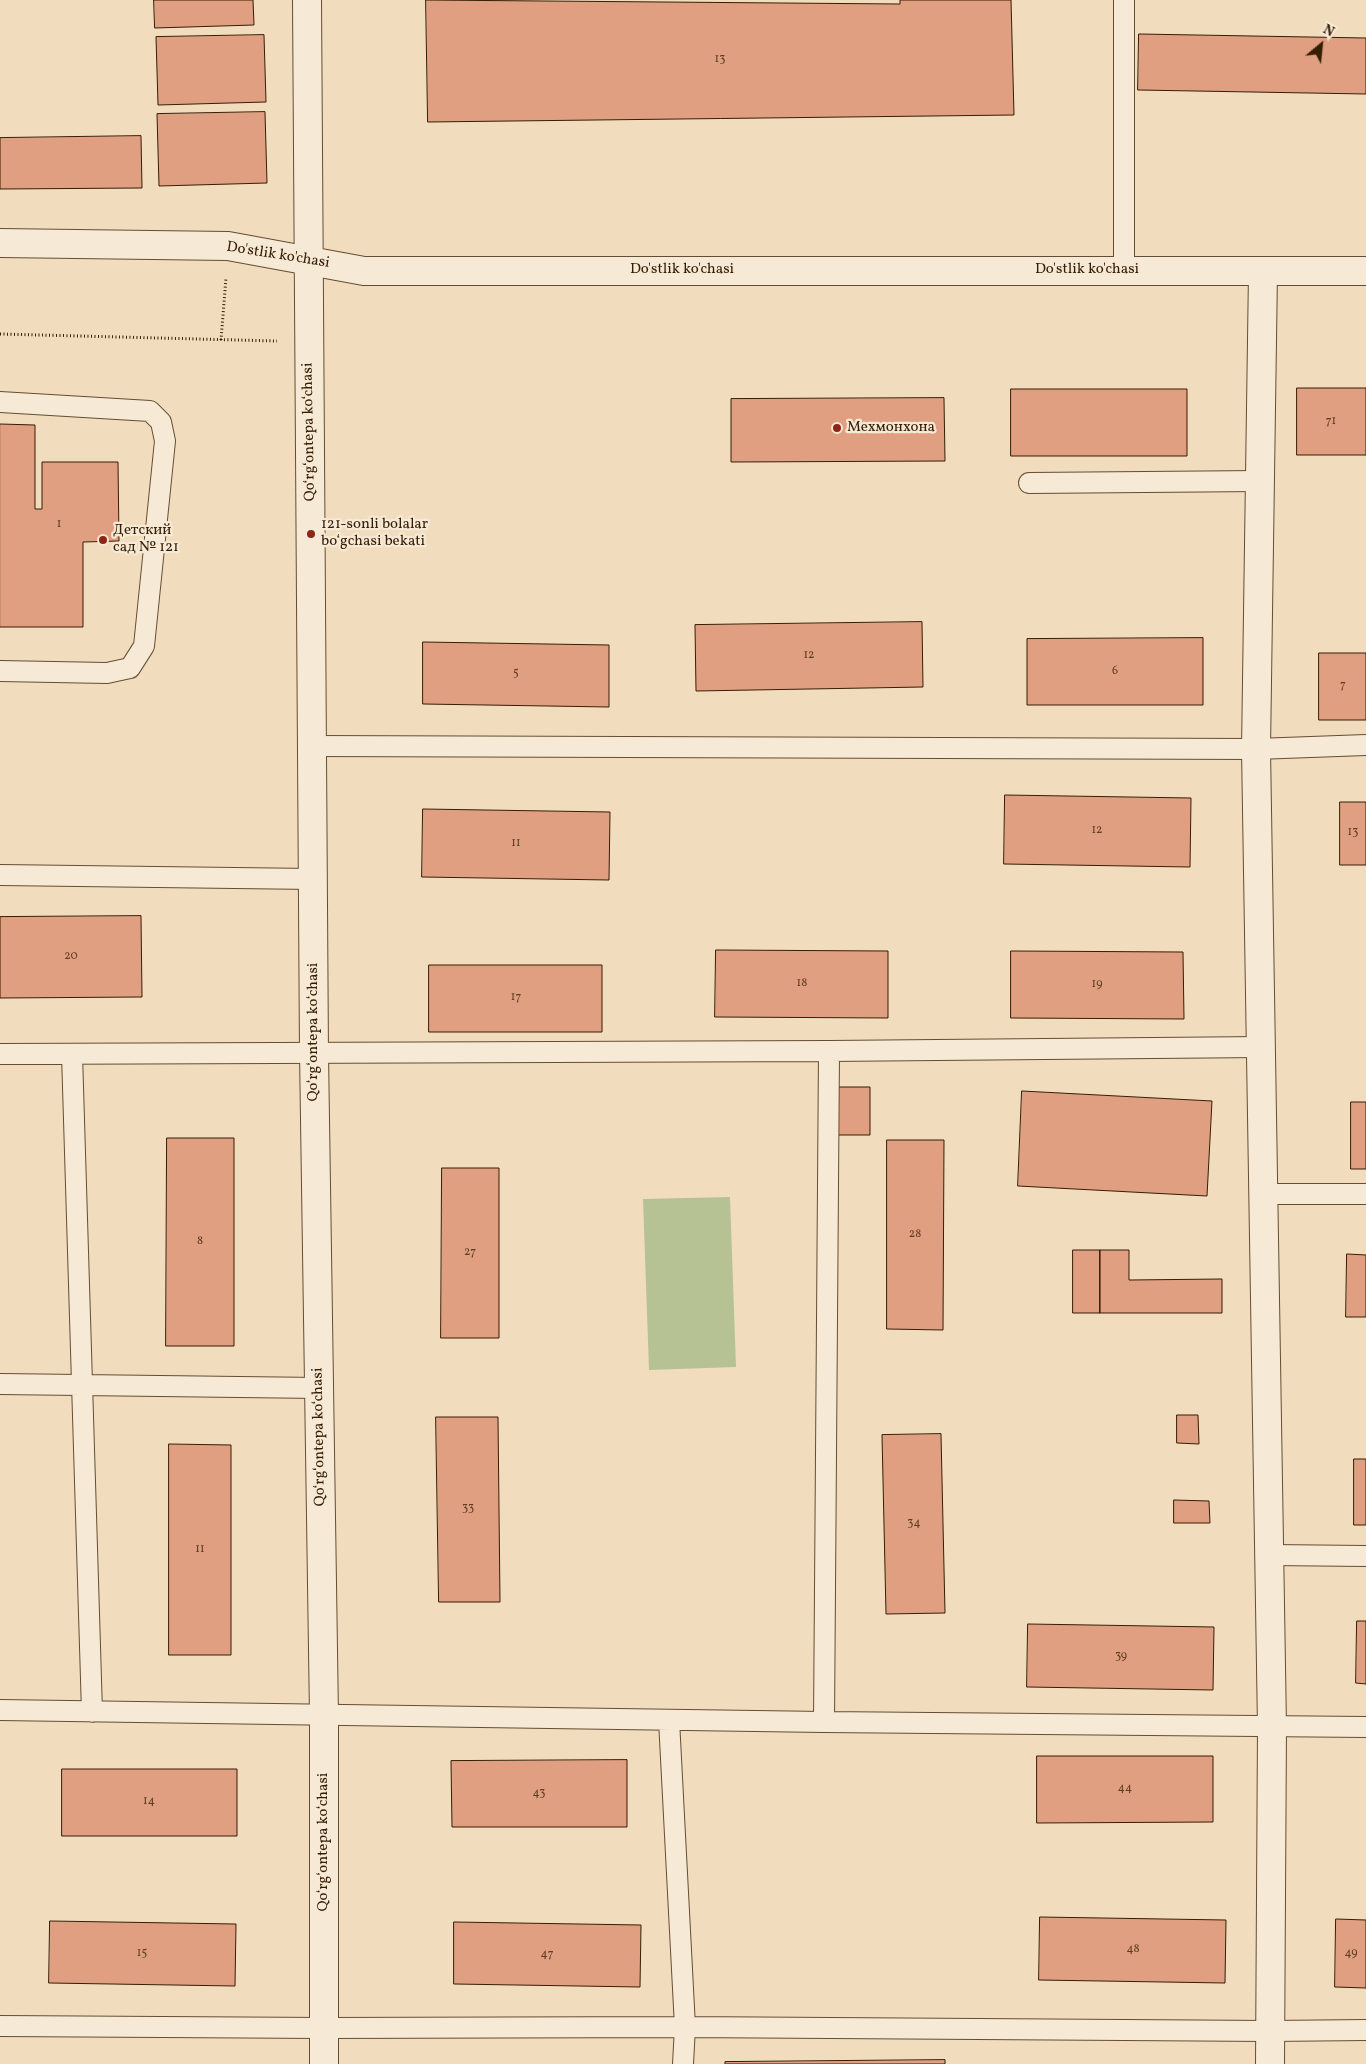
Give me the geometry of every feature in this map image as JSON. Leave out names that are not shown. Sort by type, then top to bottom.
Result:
[{"type":"street","name":"Qoʻrgʻontepa koʻchasi","points":[[307,0],[314,1053],[324,1716],[324,2064]]},
{"type":"street","name":"Do'stlik ko'chasi","points":[[0,243],[228,246],[364,270],[1366,271]]},
{"type":"street","points":[[1263,272],[1256,749],[1272,1727],[1270,2064]]},
{"type":"lane","points":[[1124,0],[1124,270]]},
{"type":"lane","points":[[0,402],[150,410],[162,422],[165,441],[144,646],[130,668],[107,672],[0,671]]},
{"type":"lane","points":[[1029,483],[1260,481]]},
{"type":"lane","points":[[312,746],[1256,749],[1366,745]]},
{"type":"lane","points":[[0,875],[313,879]]},
{"type":"lane","points":[[0,1054],[828,1051],[1262,1047]]},
{"type":"lane","points":[[824,1722],[828,1051]]},
{"type":"lane","points":[[72,1054],[92,1712]]},
{"type":"lane","points":[[1264,1194],[1366,1194]]},
{"type":"lane","points":[[0,1384],[319,1388]]},
{"type":"lane","points":[[1269,1555],[1366,1556]]},
{"type":"lane","points":[[0,1710],[324,1716],[1366,1727]]},
{"type":"lane","points":[[669,1720],[685,2027],[683,2064]]},
{"type":"lane","points":[[0,2026],[1366,2030]]},
{"type":"path","points":[[221,340],[228,246]]},
{"type":"path","points":[[0,334],[309,342]]},
{"type":"green space","points":[[730,1197],[736,1367],[649,1370],[643,1199]]},
{"type":"building","points":[[154,0],[253,0],[254,25],[155,28]]},
{"type":"building","points":[[426,0],[900,4],[900,0],[1011,0],[1014,115],[428,122]]},
{"type":"building","points":[[1139,34],[1366,38],[1366,94],[1138,90]]},
{"type":"building","points":[[264,35],[266,102],[158,105],[156,37]]},
{"type":"building","points":[[265,112],[267,183],[159,186],[157,114]]},
{"type":"building","points":[[141,136],[142,188],[0,189],[0,138]]},
{"type":"building","points":[[1297,388],[1366,388],[1366,455],[1297,455]]},
{"type":"building","points":[[1011,389],[1187,389],[1187,456],[1011,456]]},
{"type":"building","points":[[944,398],[945,461],[731,462],[731,399]]},
{"type":"building","points":[[0,424],[35,425],[35,509],[42,509],[42,462],[118,462],[119,541],[83,542],[83,627],[0,627]]},
{"type":"building","points":[[922,622],[923,687],[696,691],[695,625]]},
{"type":"building","points":[[1203,638],[1203,705],[1027,705],[1027,639]]},
{"type":"building","points":[[423,642],[609,645],[609,707],[423,704]]},
{"type":"building","points":[[1319,653],[1366,653],[1366,720],[1319,720]]},
{"type":"building","points":[[1005,795],[1191,798],[1190,867],[1004,864]]},
{"type":"building","points":[[1340,802],[1366,802],[1366,865],[1340,865]]},
{"type":"building","points":[[423,809],[610,812],[609,880],[422,877]]},
{"type":"building","points":[[141,916],[142,997],[0,998],[0,917]]},
{"type":"building","points":[[716,950],[888,951],[888,1018],[715,1017]]},
{"type":"building","points":[[1011,951],[1183,952],[1184,1019],[1011,1018]]},
{"type":"building","points":[[429,965],[602,965],[602,1032],[429,1032]]},
{"type":"building","points":[[837,1087],[870,1087],[870,1135],[838,1135]]},
{"type":"building","points":[[1022,1091],[1212,1101],[1207,1196],[1018,1186]]},
{"type":"building","points":[[1351,1102],[1366,1102],[1366,1169],[1351,1169]]},
{"type":"building","points":[[167,1138],[234,1138],[234,1346],[166,1346]]},
{"type":"building","points":[[887,1140],[944,1140],[943,1330],[887,1329]]},
{"type":"building","points":[[442,1168],[499,1168],[499,1338],[441,1338]]},
{"type":"building","points":[[1073,1250],[1100,1250],[1100,1313],[1073,1313]]},
{"type":"building","points":[[1100,1250],[1129,1250],[1129,1280],[1222,1279],[1222,1313],[1100,1313]]},
{"type":"building","points":[[1347,1254],[1366,1255],[1366,1317],[1346,1317]]},
{"type":"building","points":[[1177,1415],[1198,1415],[1199,1444],[1177,1443]]},
{"type":"building","points":[[436,1417],[498,1417],[500,1602],[439,1602]]},
{"type":"building","points":[[941,1434],[945,1613],[886,1614],[882,1435]]},
{"type":"building","points":[[169,1444],[231,1445],[231,1655],[169,1655]]},
{"type":"building","points":[[1354,1459],[1366,1459],[1366,1525],[1354,1525]]},
{"type":"building","points":[[1174,1500],[1209,1501],[1210,1523],[1174,1523]]},
{"type":"building","points":[[1357,1621],[1366,1621],[1366,1684],[1356,1683]]},
{"type":"building","points":[[1028,1624],[1214,1627],[1213,1690],[1027,1687]]},
{"type":"building","points":[[1037,1756],[1213,1756],[1213,1822],[1037,1823]]},
{"type":"building","points":[[627,1760],[627,1827],[452,1827],[451,1761]]},
{"type":"building","points":[[62,1769],[237,1769],[237,1836],[62,1836]]},
{"type":"building","points":[[1040,1917],[1226,1920],[1225,1983],[1039,1980]]},
{"type":"building","points":[[1336,1919],[1366,1920],[1366,1988],[1335,1987]]},
{"type":"building","points":[[50,1921],[236,1924],[235,1986],[49,1983]]},
{"type":"building","points":[[454,1922],[641,1925],[640,1987],[454,1984]]},
{"type":"building","points":[[945,2060],[945,2064],[725,2064],[725,2062]]},
{"type":"place","name":"Мехмонхона","points":[[837,428]]},
{"type":"place","name":"121-sonli bolalar boʻgchasi bekati","points":[[311,534]]},
{"type":"place","name":"Детский сад № 121","points":[[103,540]]}]
